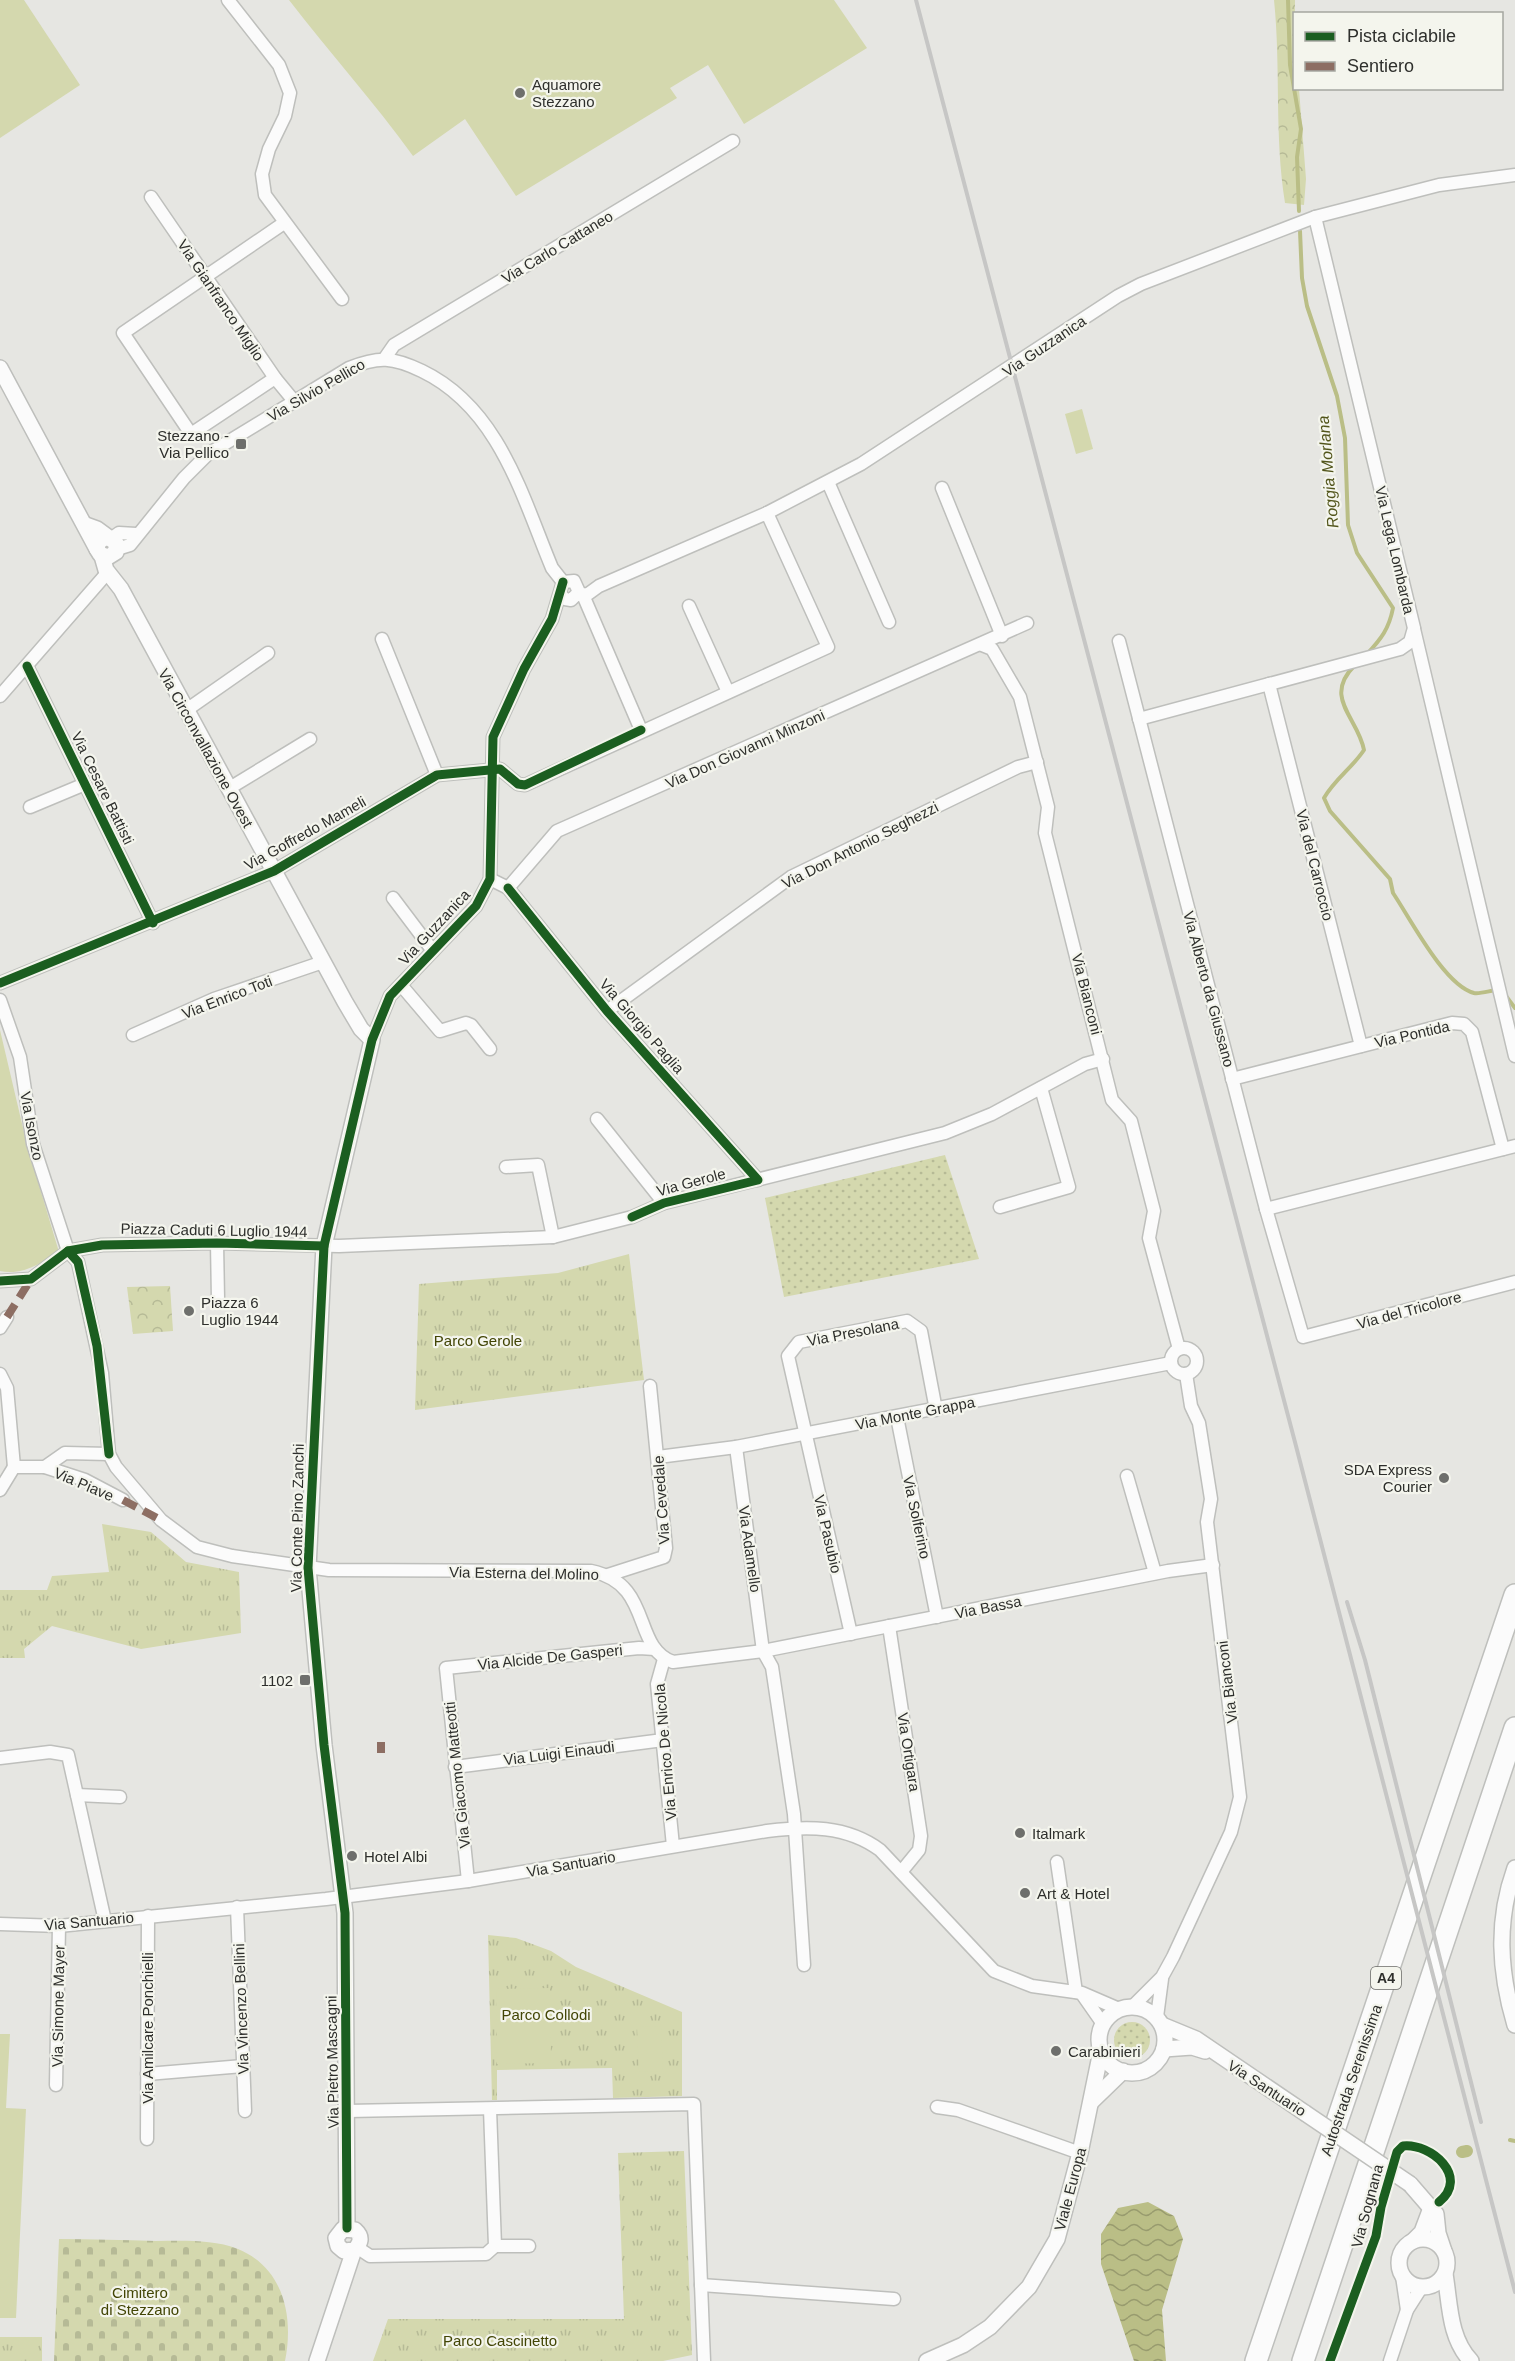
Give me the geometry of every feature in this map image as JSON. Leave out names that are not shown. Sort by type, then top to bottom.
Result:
[{"type":"highway","name":"Autostrada Serenissima","points":[[1256,2361],[1515,1595]]},
{"type":"highway","points":[[1303,2361],[1515,1728]]},
{"type":"street","points":[[228,0],[279,65],[290,93],[285,116],[269,149],[261,174],[265,195],[342,299]]},
{"type":"street","name":"Via Carlo Cattaneo","points":[[385,358],[394,345],[733,141]]},
{"type":"street","name":"Via Guzzanica","points":[[324,1246],[372,1040],[384,1006],[476,906],[490,879],[490,770],[493,736],[538,642],[572,591],[599,586],[767,513],[828,483],[996,378],[1118,296],[1141,284],[1315,217],[1438,185],[1515,175]]},
{"type":"street","name":"Via Gianfranco Miglio","points":[[151,197],[275,378],[294,401]]},
{"type":"street","name":"Via Lega Lombarda","points":[[1139,719],[1400,649],[1410,642],[1414,628],[1315,217]]},
{"type":"street","points":[[275,378],[191,434],[123,333],[284,223]]},
{"type":"street","name":"Via Silvio Pellico","points":[[108,547],[130,545],[136,534],[197,463],[349,368],[370,359],[385,358],[432,376],[469,404],[482,419],[501,448],[552,568],[572,591],[641,730]]},
{"type":"street","name":"Via Circonvallazione Ovest","points":[[0,368],[86,525],[90,540],[108,547],[111,575],[323,962],[361,1029],[372,1040]]},
{"type":"street","points":[[828,483],[889,622]]},
{"type":"street","points":[[942,488],[1002,636]]},
{"type":"street","points":[[490,770],[500,769],[518,784],[525,785],[641,730],[828,647],[767,513]]},
{"type":"street","points":[[0,696],[111,575]]},
{"type":"street","points":[[689,606],[728,692]]},
{"type":"street","name":"Via Don Giovanni Minzoni","points":[[508,888],[557,831],[982,645],[1027,623]]},
{"type":"street","points":[[1414,628],[1515,1056]]},
{"type":"street","points":[[382,639],[437,775]]},
{"type":"street","name":"Via Alberto da Giussano","points":[[1119,640],[1266,1209],[1303,1337]]},
{"type":"street","name":"Via Bianconi","points":[[982,645],[992,649],[1020,697],[1048,807],[1045,833],[1112,1100],[1131,1121],[1154,1211],[1149,1238],[1179,1349],[1188,1348],[1197,1358],[1197,1367],[1186,1374],[1191,1406],[1200,1423],[1211,1499],[1207,1522],[1240,1797],[1231,1832],[1162,1977],[1160,2021]]},
{"type":"street","points":[[185,711],[268,653]]},
{"type":"street","name":"Via Cesare Battisti","points":[[27,666],[153,922]]},
{"type":"street","name":"Via del Carroccio","points":[[1269,684],[1361,1046]]},
{"type":"street","points":[[228,789],[310,739]]},
{"type":"street","name":"Via Don Antonio Seghezzi","points":[[607,1011],[791,877],[1018,767],[1036,762]]},
{"type":"street","name":"Via Goffredo Mameli","points":[[0,982],[153,922],[274,871],[437,775],[490,770]]},
{"type":"street","points":[[30,807],[85,784]]},
{"type":"street","name":"Via Giorgio Paglia","points":[[490,879],[508,888],[607,1011],[758,1180]]},
{"type":"street","points":[[393,898],[433,951]]},
{"type":"street","name":"Via Enrico Toti","points":[[133,1035],[214,999],[323,962]]},
{"type":"street","points":[[401,985],[440,1031],[466,1023],[490,1049]]},
{"type":"street","name":"Via Isonzo","points":[[0,1000],[20,1057],[33,1144],[68,1251],[78,1262],[97,1346],[109,1454]]},
{"type":"street","name":"Via Pontida","points":[[1233,1079],[1452,1023],[1464,1024],[1472,1032],[1509,1147]]},
{"type":"street","name":"Via Gerole","points":[[324,1246],[553,1236],[632,1217],[664,1203],[945,1133],[992,1114],[1085,1064],[1103,1059]]},
{"type":"street","points":[[1000,1207],[1069,1187],[1041,1088]]},
{"type":"street","points":[[597,1119],[664,1203]]},
{"type":"street","points":[[1266,1209],[1509,1147]]},
{"type":"street","points":[[506,1167],[538,1165],[553,1236]]},
{"type":"street","name":"Piazza Caduti 6 Luglio 1944","points":[[217,1243],[218,1299]]},
{"type":"street","name":"Piazza Caduti 6 Luglio 1944","points":[[68,1251],[102,1245],[217,1243],[324,1246]]},
{"type":"street","name":"Via Conte Pino Zanchi","points":[[324,1246],[308,1568],[324,1745],[344,1896]]},
{"type":"street","points":[[0,1281],[31,1279],[68,1251]]},
{"type":"street","name":"Via del Tricolore","points":[[1303,1337],[1515,1282]]},
{"type":"street","points":[[0,1328],[7,1317]]},
{"type":"street","name":"Via Presolana","points":[[805,1434],[788,1356],[799,1342],[906,1321],[921,1331],[936,1410]]},
{"type":"street","points":[[1179,1349],[1173,1354],[1171,1363],[1174,1370],[1186,1374]]},
{"type":"street","name":"Via Monte Grappa","points":[[658,1456],[736,1447],[1171,1363]]},
{"type":"street","points":[[0,1374],[14,1467],[0,1490]]},
{"type":"street","name":"Via Cevedale","points":[[608,1575],[664,1557],[666,1548],[650,1386]]},
{"type":"street","name":"Via Solferino","points":[[897,1417],[943,1615]]},
{"type":"street","name":"Via Pasubio","points":[[805,1434],[851,1634]]},
{"type":"street","name":"Via Adamello","points":[[736,1447],[763,1651]]},
{"type":"street","name":"Via Piave","points":[[45,1467],[65,1453],[109,1454]]},
{"type":"street","name":"Via Esterna del Molino","points":[[109,1454],[129,1483],[161,1521],[197,1547],[232,1556],[308,1568],[591,1572],[608,1575],[632,1596],[655,1649],[664,1659]]},
{"type":"street","name":"Via Piave","points":[[14,1467],[45,1467],[85,1480],[123,1500]]},
{"type":"street","points":[[1127,1476],[1155,1573]]},
{"type":"street","name":"Via Bassa","points":[[763,1651],[1155,1573],[1213,1565]]},
{"type":"street","name":"Via Ortigara","points":[[889,1626],[921,1836],[919,1850],[901,1872]]},
{"type":"street","name":"Via Alcide De Gasperi","points":[[446,1668],[639,1648],[655,1649]]},
{"type":"street","points":[[664,1659],[682,1662],[763,1651],[772,1667],[796,1828],[804,1965]]},
{"type":"street","name":"Via Enrico De Nicola","points":[[664,1659],[657,1684],[673,1846]]},
{"type":"street","name":"Via Giacomo Matteotti","points":[[446,1668],[468,1881]]},
{"type":"street","name":"Via Luigi Einaudi","points":[[455,1767],[663,1740]]},
{"type":"street","points":[[0,1758],[50,1752],[68,1755],[105,1921]]},
{"type":"street","points":[[77,1796],[120,1797]]},
{"type":"street","name":"Via Santuario","points":[[0,1924],[59,1926],[344,1896],[468,1881],[673,1846],[796,1828],[857,1835],[880,1850],[994,1971],[1007,1979],[1032,1986],[1079,1993],[1126,2008],[1141,2008],[1160,2021],[1196,2039],[1216,2055],[1410,2184],[1436,2214],[1438,2234],[1445,2252],[1450,2313],[1458,2343],[1471,2361]]},
{"type":"street","points":[[1057,1862],[1079,1993],[1103,2024]]},
{"type":"street","points":[[1515,1868],[1503,1910],[1500,1939],[1502,1973],[1515,2025]]},
{"type":"street","name":"Via Pietro Mascagni","points":[[344,1896],[348,2111],[347,2228],[340,2231],[336,2238],[355,2250]]},
{"type":"street","name":"Via Vincenzo Bellini","points":[[237,1907],[245,2111]]},
{"type":"street","name":"Via Amilcare Ponchielli","points":[[147,2139],[148,1916]]},
{"type":"street","name":"Via Simone Mayer","points":[[56,2085],[59,1926]]},
{"type":"street","name":"Via Bianconi","points":[[1126,2008],[1162,1977]]},
{"type":"street","points":[[1126,2008],[1103,2024],[1100,2033],[1101,2051],[1106,2060],[1123,2072],[1148,2069],[1160,2058],[1164,2049],[1165,2033],[1160,2021]]},
{"type":"street","name":"Via Santuario","points":[[1164,2049],[1192,2047],[1216,2055]]},
{"type":"street","name":"Viale Europa","points":[[927,2361],[963,2345],[990,2327],[1029,2287],[1057,2239],[1080,2153],[1101,2051]]},
{"type":"street","points":[[147,2073],[243,2066]]},
{"type":"street","name":"Viale Europa","points":[[1092,2101],[1113,2078],[1123,2072]]},
{"type":"street","name":"Via Pietro Mascagni","points":[[348,2111],[694,2104],[704,2361]]},
{"type":"street","points":[[937,2107],[958,2110],[1063,2149],[1080,2153]]},
{"type":"street","points":[[490,2109],[495,2246]]},
{"type":"street","points":[[1407,2310],[1400,2256],[1422,2232],[1431,2208]]},
{"type":"street","points":[[1413,2241],[1428,2239],[1445,2252]]},
{"type":"street","points":[[355,2250],[431,2255],[486,2254],[495,2246],[529,2246]]},
{"type":"street","name":"Via Pietro Mascagni","points":[[308,2361],[335,2286],[355,2250]]},
{"type":"street","name":"Via Pietro Mascagni","points":[[317,2361],[355,2250]]},
{"type":"street","points":[[1390,2361],[1407,2310],[1425,2287],[1445,2274]]},
{"type":"street","name":"Via Santuario","points":[[1402,2276],[1407,2282],[1425,2287],[1450,2313]]},
{"type":"street","points":[[701,2285],[894,2299]]},
{"type":"green space","points":[[0,0],[24,0],[80,85],[0,138]]},
{"type":"green space","name":"Aquamore Stezzano","points":[[289,0],[834,0],[867,48],[744,124],[708,65],[670,88],[677,98],[516,196],[465,119],[413,156]]},
{"type":"green space","points":[[1274,0],[1295,0],[1293,90],[1299,90],[1306,179],[1304,205],[1285,203],[1280,153]]},
{"type":"green space","points":[[1082,409],[1093,449],[1076,454],[1065,414]]},
{"type":"green space","points":[[0,1030],[27,1145],[59,1252],[16,1272],[0,1271]]},
{"type":"green space","points":[[945,1155],[979,1259],[784,1297],[765,1198]]},
{"type":"green space","name":"Parco Gerole","points":[[629,1254],[644,1380],[415,1410],[419,1284],[558,1273]]},
{"type":"green space","points":[[170,1286],[173,1331],[133,1334],[127,1287]]},
{"type":"green space","points":[[102,1524],[151,1532],[186,1562],[239,1572],[241,1633],[141,1649],[52,1626],[24,1649],[25,1658],[0,1658],[0,1590],[47,1590],[52,1576],[109,1572]]},
{"type":"green space","name":"Parco Collodi","points":[[488,1935],[516,1938],[551,1951],[576,1967],[682,2012],[682,2096],[613,2098],[612,2068],[497,2070],[497,2100],[492,2100]]},
{"type":"green space","points":[[550,1988],[551,2063],[497,2064],[496,1989]]},
{"type":"green space","points":[[1132,2022],[1145,2027],[1150,2040],[1145,2053],[1132,2058],[1119,2053],[1114,2040],[1119,2027]]},
{"type":"green space","points":[[661,2026],[663,2071],[639,2072],[637,2027]]},
{"type":"green space","points":[[0,2034],[10,2034],[6,2108],[26,2109],[16,2318],[0,2318]]},
{"type":"green space","name":"Parco Cascinetto","points":[[684,2151],[692,2355],[663,2361],[373,2361],[388,2319],[624,2319],[618,2153]]},
{"type":"green space","name":"Cimitero di Stezzano","points":[[59,2239],[197,2241],[228,2246],[254,2257],[266,2268],[282,2296],[288,2328],[285,2361],[54,2361]]},
{"type":"green space","points":[[0,2337],[42,2337],[42,2361],[0,2361]]},
{"type":"water","points":[[1148,2202],[1174,2216],[1183,2239],[1162,2310],[1166,2361],[1134,2361],[1101,2264],[1101,2234],[1118,2208]]},
{"type":"waterway","name":"Roggia Morlana","points":[[1288,0],[1290,65],[1293,82]]},
{"type":"waterway","name":"Roggia Morlana","points":[[1294,90],[1301,129],[1297,157],[1299,211]]},
{"type":"waterway","name":"Roggia Morlana","points":[[1300,231],[1302,278],[1307,306],[1337,396],[1345,438],[1348,525],[1357,553],[1393,608],[1384,633],[1367,654]]},
{"type":"waterway","name":"Roggia Morlana","points":[[1355,665],[1346,677],[1342,688],[1342,698],[1361,738],[1364,750],[1324,798],[1330,811],[1390,879],[1393,893],[1429,949],[1451,978],[1474,993],[1496,990]]},
{"type":"waterway","name":"Roggia Morlana","points":[[1503,992],[1515,1008]]},
{"type":"waterway","name":"Roggia Morlana","points":[[1510,2140],[1515,2141]]},
{"type":"waterway","name":"Roggia Morlana","points":[[1462,2152],[1467,2151]]},
{"type":"railway","points":[[916,0],[1515,2292]]},
{"type":"railway","points":[[1347,1602],[1365,1660],[1481,2122]]},
{"type":"marked path","points":[[7,1317],[31,1279]]},
{"type":"marked path","points":[[123,1500],[161,1520]]},
{"type":"marked path","points":[[381,1742],[381,1753]]},
{"type":"cycle path","points":[[347,2228],[345,1913],[324,1745],[308,1568],[324,1246],[372,1040],[390,996],[476,906],[490,879],[493,737],[524,669],[552,619],[563,582]]},
{"type":"cycle path","points":[[27,666],[153,923]]},
{"type":"cycle path","points":[[0,983],[274,871],[437,775],[500,769],[518,784],[525,785],[641,730]]},
{"type":"cycle path","points":[[508,888],[607,1011],[758,1180],[664,1203],[632,1217]]},
{"type":"cycle path","points":[[0,1281],[31,1279],[68,1251],[102,1245],[217,1243],[324,1246]]},
{"type":"cycle path","points":[[68,1251],[78,1262],[97,1346],[109,1454]]},
{"type":"cycle path","name":"Via Sognana","points":[[1330,2361],[1376,2236],[1381,2207],[1397,2152],[1403,2146],[1425,2150],[1435,2156],[1449,2173],[1448,2192],[1439,2202]]},
{"type":"place","name":"Aquamore Stezzano","points":[[520,93]]},
{"type":"place","name":"Stezzano - Via Pellico","points":[[241,444]]},
{"type":"place","name":"Piazza 6 Luglio 1944","points":[[189,1311]]},
{"type":"place","name":"SDA Express Courier","points":[[1444,1478]]},
{"type":"place","name":"1102","points":[[305,1680]]},
{"type":"place","name":"Italmark","points":[[1020,1833]]},
{"type":"place","name":"Hotel Albi","points":[[352,1856]]},
{"type":"place","name":"Art & Hotel","points":[[1025,1893]]},
{"type":"place","name":"Carabinieri","points":[[1056,2051]]}]
